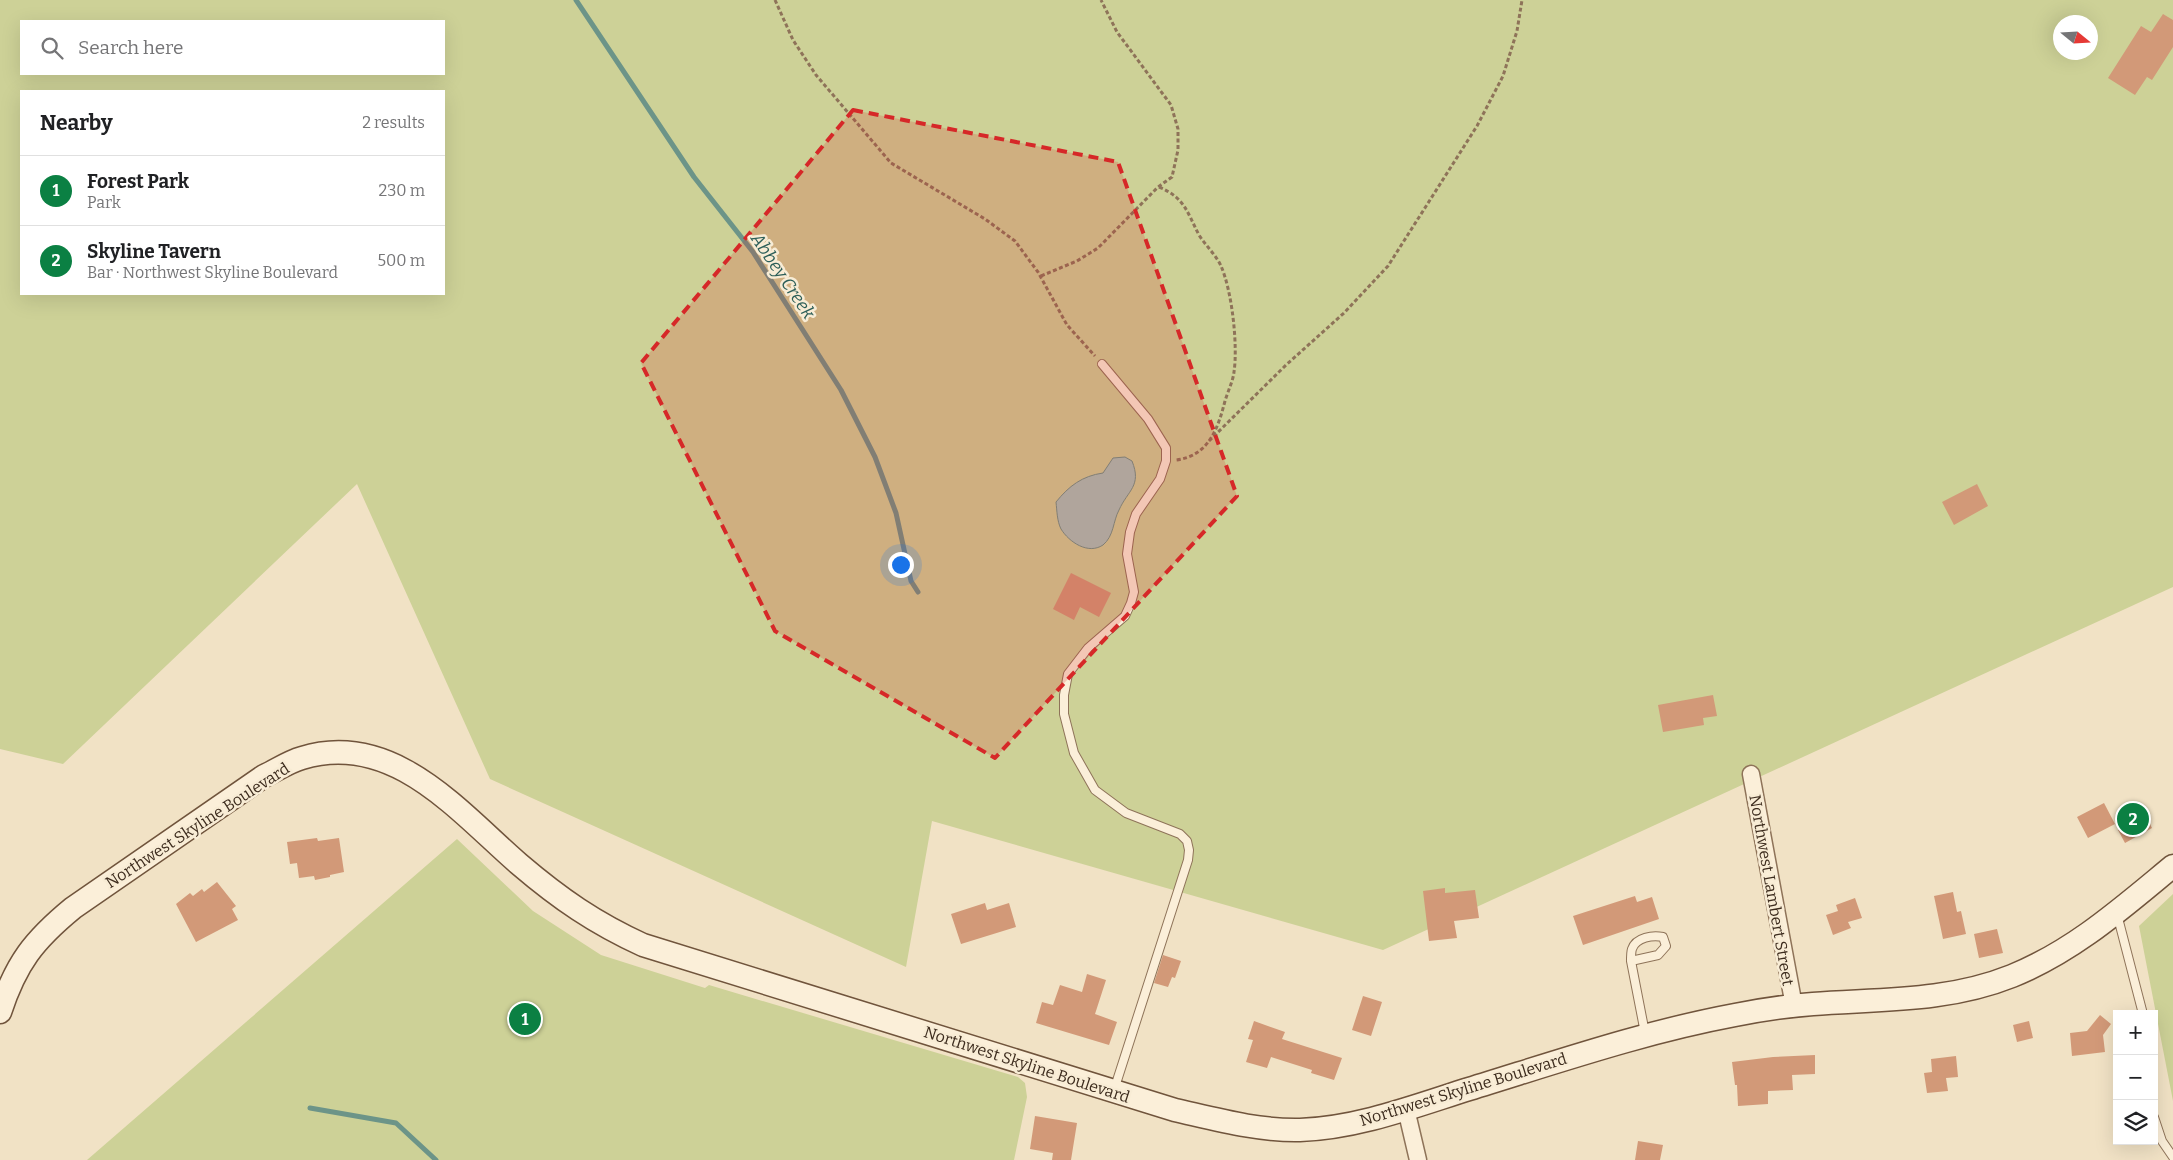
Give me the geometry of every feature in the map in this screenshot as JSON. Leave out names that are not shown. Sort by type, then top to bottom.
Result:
[{"type":"main road","name":"Northwest Skyline Boulevard","points":[[0,1012],[18,966],[52,925],[73,908],[264,776],[303,758],[345,753],[368,756],[393,765],[432,787],[454,804],[519,864],[564,901],[607,928],[643,945],[920,1030],[1113,1092],[1216,1120],[1299,1130],[1368,1120],[1645,1035],[1720,1018],[1794,1006],[1902,1000],[1962,992],[1986,985],[2011,976],[2064,951],[2088,935],[2173,866]]},
{"type":"street","name":"Northwest Lambert Street","points":[[1751,774],[1794,1006]]},
{"type":"street","points":[[1406,1109],[1418,1160]]},
{"type":"lane","points":[[1102,364],[1148,419],[1166,448],[1166,461],[1160,479],[1136,514],[1130,532],[1128,554],[1134,592],[1131,603],[1125,616],[1088,648],[1068,674],[1064,695],[1064,714],[1074,753],[1095,790],[1126,813],[1180,834],[1187,842],[1189,850],[1188,860],[1113,1092]]},
{"type":"lane","points":[[2116,912],[2142,1010]]},
{"type":"lane","points":[[1631,961],[1658,955],[1666,946],[1663,938],[1654,935],[1637,942],[1632,949],[1631,961],[1645,1035]]},
{"type":"lane","points":[[2158,1129],[2162,1141],[2173,1157]]},
{"type":"path","points":[[775,0],[793,40],[816,75],[891,163],[985,219],[1015,241],[1041,276],[1067,325],[1102,364]]},
{"type":"path","points":[[1041,276],[1077,261],[1098,248],[1158,187],[1172,177],[1178,150],[1178,129],[1171,105],[1117,32],[1101,0]]},
{"type":"path","points":[[1166,461],[1194,455],[1210,441],[1286,365],[1344,313],[1388,266],[1477,126],[1503,76],[1517,31],[1522,0]]},
{"type":"path","points":[[1158,187],[1174,194],[1186,209],[1200,236],[1221,266],[1231,303],[1235,341],[1234,372],[1220,424],[1210,441]]},
{"type":"highlighted area","points":[[853,110],[1118,162],[1237,496],[995,758],[775,631],[641,363]]},
{"type":"green space","points":[[0,0],[2173,0],[2173,587],[1383,950],[932,821],[906,967],[490,779],[357,484],[63,764],[0,749]]},
{"type":"green space","points":[[457,839],[533,911],[601,955],[705,988],[709,985],[1018,1077],[1025,1083],[1027,1097],[1014,1160],[87,1160]]},
{"type":"green space","points":[[2173,894],[2173,1101],[2158,1024],[2158,1010],[2155,1010],[2139,926]]},
{"type":"water","points":[[1125,457],[1132,461],[1135,469],[1135,482],[1117,514],[1107,541],[1097,548],[1091,549],[1079,546],[1064,534],[1061,529],[1056,502],[1066,491],[1082,479],[1103,473],[1113,458]]},
{"type":"building","points":[[2163,14],[2173,20],[2173,47],[2152,80],[2147,77],[2135,95],[2108,78],[2141,26],[2151,32]]},
{"type":"building","points":[[1977,484],[1988,506],[1954,525],[1942,502]]},
{"type":"building","points":[[1071,573],[1111,593],[1099,617],[1080,607],[1074,620],[1053,609]]},
{"type":"building","points":[[1713,695],[1717,716],[1703,718],[1704,725],[1663,732],[1658,705]]},
{"type":"building","points":[[2104,803],[2115,824],[2088,838],[2077,817]]},
{"type":"building","points":[[2145,814],[2152,828],[2125,843],[2118,830]]},
{"type":"building","points":[[317,838],[318,841],[339,838],[344,872],[315,880],[314,876],[299,878],[297,863],[290,864],[287,842]]},
{"type":"building","points":[[217,882],[236,906],[232,909],[238,920],[196,942],[176,904],[190,893],[193,896],[202,889],[204,892]]},
{"type":"building","points":[[1445,888],[1445,893],[1475,890],[1479,918],[1454,921],[1457,938],[1429,941],[1423,891]]},
{"type":"building","points":[[1953,892],[1957,912],[1961,911],[1966,934],[1943,939],[1934,896]]},
{"type":"building","points":[[1635,896],[1637,902],[1652,897],[1659,919],[1583,945],[1573,916]]},
{"type":"building","points":[[1855,898],[1862,918],[1848,922],[1851,928],[1833,935],[1826,915],[1838,911],[1836,905]]},
{"type":"building","points":[[985,903],[987,910],[1009,903],[1016,927],[961,944],[951,914]]},
{"type":"building","points":[[1997,929],[2003,953],[1979,958],[1974,934]]},
{"type":"building","points":[[1163,955],[1181,961],[1175,978],[1172,977],[1168,987],[1154,983]]},
{"type":"building","points":[[1087,974],[1106,980],[1095,1014],[1117,1022],[1109,1045],[1036,1023],[1042,1002],[1053,1005],[1060,985],[1082,992]]},
{"type":"building","points":[[1363,996],[1382,1002],[1371,1036],[1352,1030]]},
{"type":"building","points":[[2100,1015],[2111,1024],[2103,1035],[2105,1052],[2072,1056],[2070,1033],[2087,1031]]},
{"type":"building","points":[[1254,1021],[1285,1032],[1282,1039],[1342,1058],[1334,1080],[1311,1073],[1312,1070],[1271,1057],[1267,1068],[1246,1062],[1253,1040],[1248,1039]]},
{"type":"building","points":[[2029,1021],[2033,1038],[2017,1042],[2013,1025]]},
{"type":"building","points":[[1815,1055],[1815,1074],[1792,1075],[1793,1090],[1768,1091],[1768,1104],[1738,1106],[1737,1085],[1735,1085],[1732,1062],[1773,1057]]},
{"type":"building","points":[[1956,1056],[1958,1077],[1946,1078],[1948,1091],[1927,1093],[1924,1073],[1932,1072],[1931,1059]]},
{"type":"building","points":[[1035,1116],[1077,1123],[1071,1160],[1052,1160],[1053,1153],[1030,1149]]},
{"type":"building","points":[[1638,1141],[1663,1145],[1660,1160],[1635,1160]]},
{"type":"waterway","name":"Abbey Creek","points":[[576,0],[694,177],[753,252],[841,390],[875,457],[896,513],[911,581],[918,592]]},
{"type":"waterway","points":[[310,1108],[396,1123],[436,1160]]},
{"type":"place","name":"Skyline Tavern","points":[[2133,819]]},
{"type":"place","name":"Forest Park","points":[[525,1019]]}]
